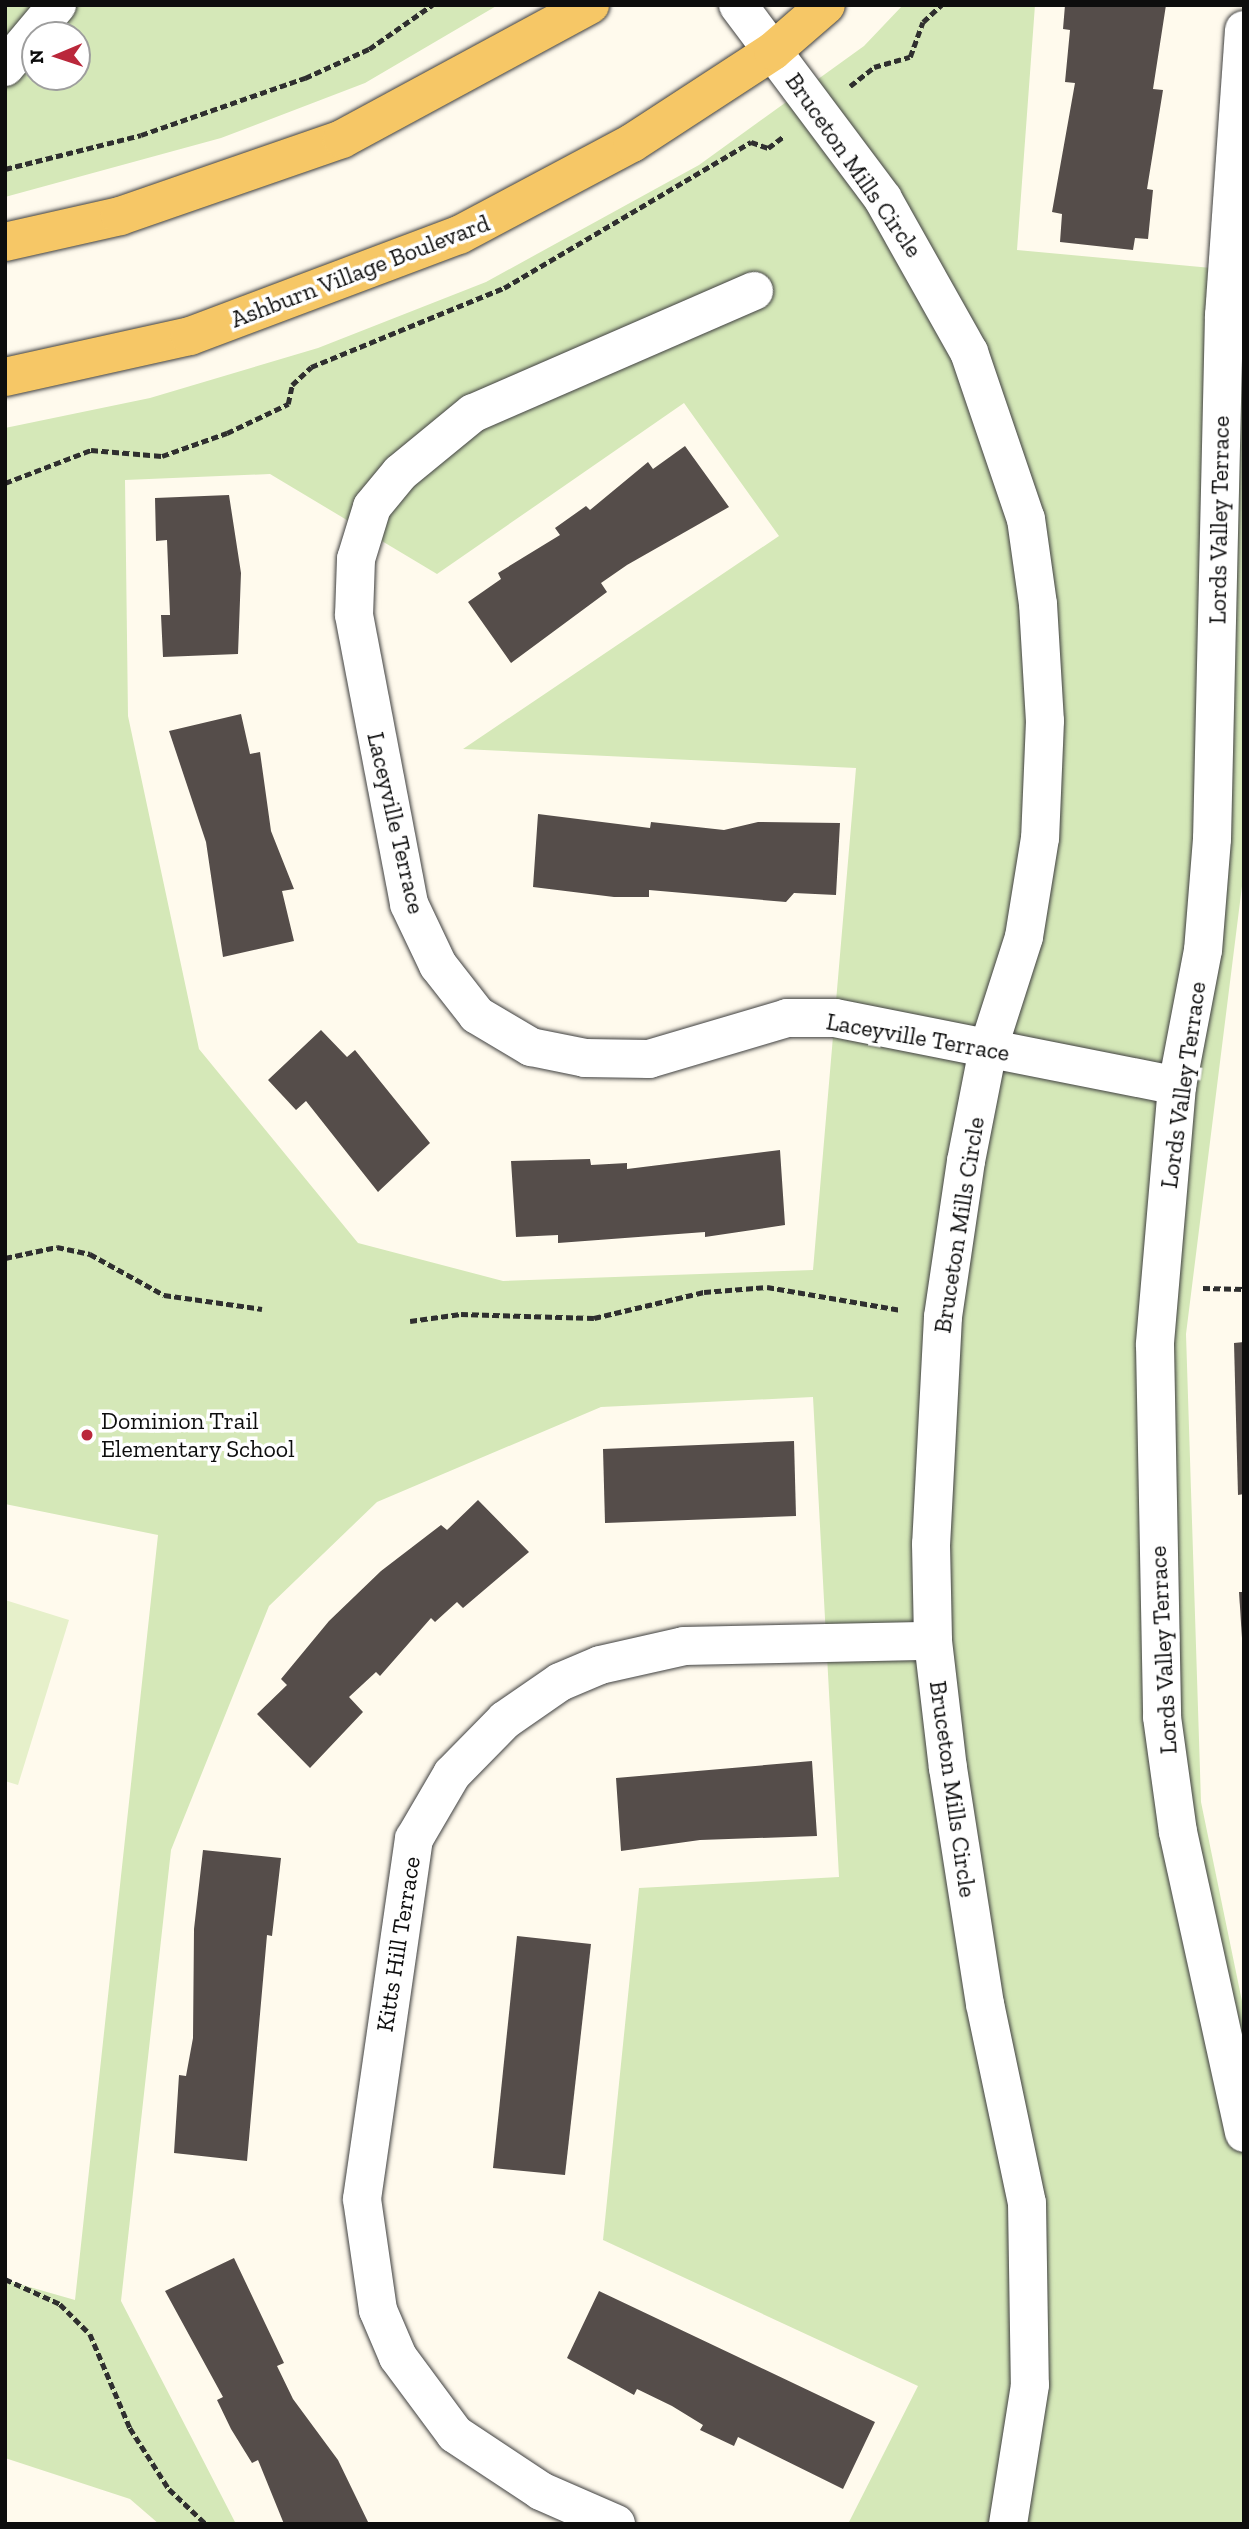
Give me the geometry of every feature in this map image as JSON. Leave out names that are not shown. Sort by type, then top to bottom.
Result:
[{"type":"main road","points":[[5,242],[120,216],[342,139],[590,5]]},
{"type":"main road","name":"Ashburn Village Boulevard","points":[[5,377],[190,336],[412,256],[510,212],[632,144],[773,51],[826,5]]},
{"type":"street","points":[[5,67],[57,5]]},
{"type":"street","name":"Bruceton Mills Circle","points":[[738,5],[889,209],[970,352],[1026,519],[1045,721],[1040,838],[1024,937],[988,1049],[943,1317],[934,1418],[933,1641],[985,2004],[1027,2203],[1030,2385],[1007,2524]]},
{"type":"street","name":"Lords Valley Terrace","points":[[1244,30],[1224,315],[1212,839],[1203,950],[1177,1086],[1155,1345],[1160,1678],[1178,1832],[1244,2133]]},
{"type":"street","name":"Laceyville Terrace","points":[[754,291],[473,413],[400,473],[372,507],[356,559],[354,615],[409,904],[438,965],[477,1015],[531,1047],[585,1058],[649,1059],[787,1018],[835,1018],[1177,1086]]},
{"type":"street","name":"Kitts Hill Terrace","points":[[616,2524],[541,2491],[455,2434],[398,2357],[378,2310],[362,2199],[414,1839],[452,1774],[505,1720],[560,1682],[600,1665],[684,1646],[933,1641]]},
{"type":"path","points":[[5,169],[141,135],[305,78],[369,49],[432,5]]},
{"type":"path","points":[[5,483],[91,450],[162,456],[227,433],[288,404],[292,386],[310,367],[504,288],[751,142],[768,148],[874,68],[910,57],[923,22],[941,5]]},
{"type":"path","points":[[5,1258],[57,1247],[90,1254],[164,1295],[262,1309]]},
{"type":"path","points":[[410,1321],[461,1314],[594,1318],[704,1292],[767,1287],[943,1317]]},
{"type":"path","points":[[5,2279],[60,2304],[90,2334],[130,2428],[169,2489],[206,2524]]},
{"type":"green space","points":[[5,5],[498,5],[365,83],[221,138],[5,197]]},
{"type":"green space","points":[[903,5],[1035,5],[1017,250],[1244,271],[1244,870],[1186,1334],[1201,1802],[1244,2011],[1244,2524],[848,2524],[918,2386],[603,2240],[639,1888],[839,1877],[813,1397],[601,1407],[377,1502],[269,1606],[171,1850],[121,2301],[236,2524],[159,2524],[130,2499],[5,2458],[5,2280],[75,2300],[158,1535],[5,1504],[5,428],[150,398],[318,348],[486,282],[699,165],[864,46]],"holes":[[[684,403],[779,536],[463,749],[856,768],[813,1270],[503,1281],[358,1243],[199,1049],[128,716],[125,480],[270,474],[437,574]]]},
{"type":"green space","points":[[5,1600],[69,1620],[18,1785],[5,1781]]},
{"type":"building","points":[[1065,5],[1166,5],[1153,89],[1163,90],[1147,189],[1153,190],[1148,239],[1135,238],[1133,250],[1060,242],[1062,214],[1052,212],[1075,83],[1065,82],[1070,30],[1063,29]]},
{"type":"building","points":[[685,446],[729,507],[627,565],[601,583],[607,592],[511,663],[468,602],[501,579],[498,573],[560,535],[555,528],[586,506],[590,510],[648,462],[653,469]]},
{"type":"building","points":[[229,495],[241,573],[238,654],[163,657],[161,615],[170,615],[167,540],[156,541],[155,498]]},
{"type":"building","points":[[241,714],[250,754],[260,752],[271,831],[294,889],[282,891],[294,941],[223,957],[206,842],[169,731]]},
{"type":"building","points":[[538,814],[650,828],[651,822],[724,830],[758,822],[840,823],[836,895],[794,893],[786,902],[649,890],[649,897],[614,897],[533,887]]},
{"type":"building","points":[[321,1030],[347,1057],[355,1050],[430,1143],[378,1192],[306,1101],[296,1110],[268,1080]]},
{"type":"building","points":[[780,1150],[785,1225],[705,1237],[705,1232],[558,1243],[558,1235],[516,1237],[511,1161],[590,1159],[591,1165],[627,1163],[627,1169]]},
{"type":"building","points":[[1244,1342],[1244,1494],[1238,1495],[1234,1343]]},
{"type":"building","points":[[794,1441],[796,1516],[605,1523],[603,1449]]},
{"type":"building","points":[[478,1500],[529,1552],[463,1608],[457,1602],[435,1622],[431,1618],[380,1676],[376,1672],[349,1697],[363,1712],[310,1768],[257,1714],[287,1685],[281,1679],[329,1621],[381,1571],[441,1525],[447,1530]]},
{"type":"building","points":[[1239,1592],[1244,1592],[1242,1638]]},
{"type":"building","points":[[812,1761],[817,1836],[700,1840],[621,1851],[616,1778]]},
{"type":"building","points":[[203,1850],[281,1858],[272,1936],[267,1935],[247,2161],[174,2153],[179,2075],[186,2076],[193,2038],[194,1929]]},
{"type":"building","points":[[517,1936],[591,1944],[565,2175],[493,2168]]},
{"type":"building","points":[[234,2258],[284,2363],[277,2366],[293,2399],[338,2460],[369,2524],[284,2524],[258,2460],[252,2463],[231,2429],[217,2400],[223,2397],[165,2291]]},
{"type":"building","points":[[599,2291],[875,2422],[843,2489],[738,2437],[734,2446],[700,2430],[703,2425],[672,2406],[637,2389],[634,2395],[567,2358]]},
{"type":"place","name":"Dominion Trail Elementary School","points":[[87,1435]]}]
